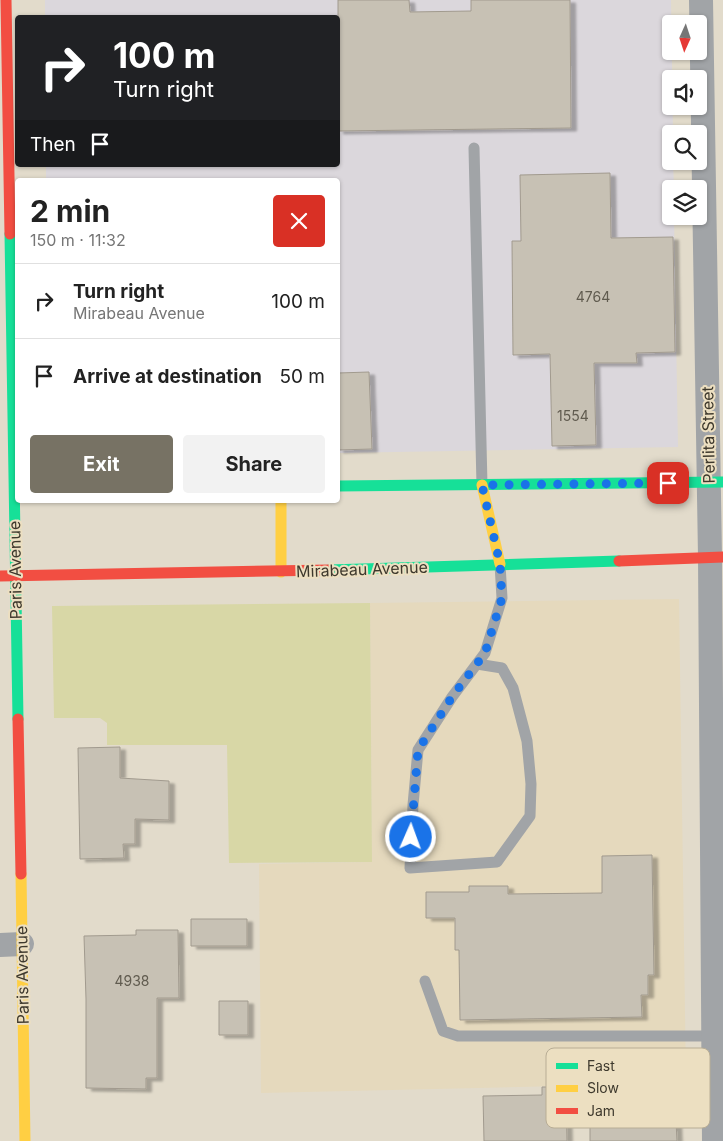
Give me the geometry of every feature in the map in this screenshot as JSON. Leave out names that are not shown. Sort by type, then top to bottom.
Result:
[{"type":"street","name":"Paris Avenue","points":[[6,0],[4,116],[6,322],[15,421]]},
{"type":"street","name":"Perlita Street","points":[[702,0],[717,557],[718,915],[713,1036],[714,1141]]},
{"type":"street","points":[[340,486],[716,482]]},
{"type":"street","points":[[482,485],[500,564]]},
{"type":"street","points":[[0,492],[15,492]]},
{"type":"street","name":"Paris Avenue","points":[[16,503],[11,945],[25,1141]]},
{"type":"street","points":[[281,503],[281,572]]},
{"type":"street","name":"Mirabeau Avenue","points":[[0,576],[281,572],[717,557]]},
{"type":"lane","points":[[474,148],[482,485]]},
{"type":"lane","points":[[477,664],[502,668],[513,688],[527,741],[531,784],[530,816],[497,862],[410,868],[418,750],[452,697],[485,653],[502,598],[500,564]]},
{"type":"lane","points":[[425,981],[443,1031],[458,1036],[713,1036]]},
{"type":"shaded area","points":[[45,0],[671,0],[671,15],[662,15],[662,60],[672,60],[672,70],[662,70],[662,115],[673,115],[673,125],[662,125],[662,170],[673,170],[674,180],[662,180],[662,225],[674,225],[678,447],[340,453],[340,178],[46,178],[46,167],[340,167],[340,15],[45,15]]},
{"type":"shaded area","points":[[679,599],[685,1048],[546,1048],[546,1086],[261,1093],[259,864],[372,862],[370,603]]},
{"type":"green space","points":[[370,603],[372,862],[229,863],[227,745],[107,745],[107,723],[100,718],[54,718],[52,606]]},
{"type":"building","points":[[338,0],[409,0],[410,12],[471,11],[471,0],[570,0],[571,128],[340,131],[340,15],[338,15]]},
{"type":"building","points":[[610,173],[611,238],[673,237],[675,352],[636,353],[637,363],[594,363],[596,445],[552,446],[550,354],[513,355],[512,241],[521,241],[520,175]]},
{"type":"building","points":[[369,372],[372,449],[340,450],[340,373]]},
{"type":"building","points":[[120,747],[120,778],[169,781],[169,820],[135,819],[135,844],[123,844],[124,858],[80,859],[78,748]]},
{"type":"building","points":[[652,855],[654,975],[648,975],[648,995],[641,995],[642,1017],[460,1020],[459,950],[455,950],[455,918],[426,918],[426,892],[469,892],[469,886],[508,886],[508,894],[602,893],[602,856]]},
{"type":"building","points":[[191,919],[247,919],[247,946],[191,946]]},
{"type":"building","points":[[136,930],[178,930],[179,998],[157,998],[157,1078],[146,1078],[146,1089],[86,1088],[84,936],[136,935]]},
{"type":"building","points":[[219,1001],[248,1001],[248,1035],[219,1035]]},
{"type":"building","points":[[542,1087],[546,1087],[546,1128],[567,1128],[567,1141],[484,1141],[483,1096],[542,1095]]},
{"type":"building","points":[[590,1128],[676,1128],[677,1141],[590,1141]]},
{"type":"traffic: fast","points":[[10,234],[18,719]]},
{"type":"traffic: fast","points":[[340,486],[723,482]]},
{"type":"traffic: fast","points":[[329,570],[619,561]]},
{"type":"traffic: slow","points":[[482,485],[500,564]]},
{"type":"traffic: slow","points":[[281,503],[281,572]]},
{"type":"traffic: slow","points":[[21,874],[25,1141]]},
{"type":"traffic: jam","points":[[6,0],[10,234]]},
{"type":"traffic: jam","points":[[619,561],[723,557]]},
{"type":"traffic: jam","points":[[0,576],[329,570]]},
{"type":"traffic: jam","points":[[18,719],[21,874]]},
{"type":"route","points":[[411,837],[418,750],[452,697],[485,653],[502,598],[500,564],[482,485],[668,483]]}]
